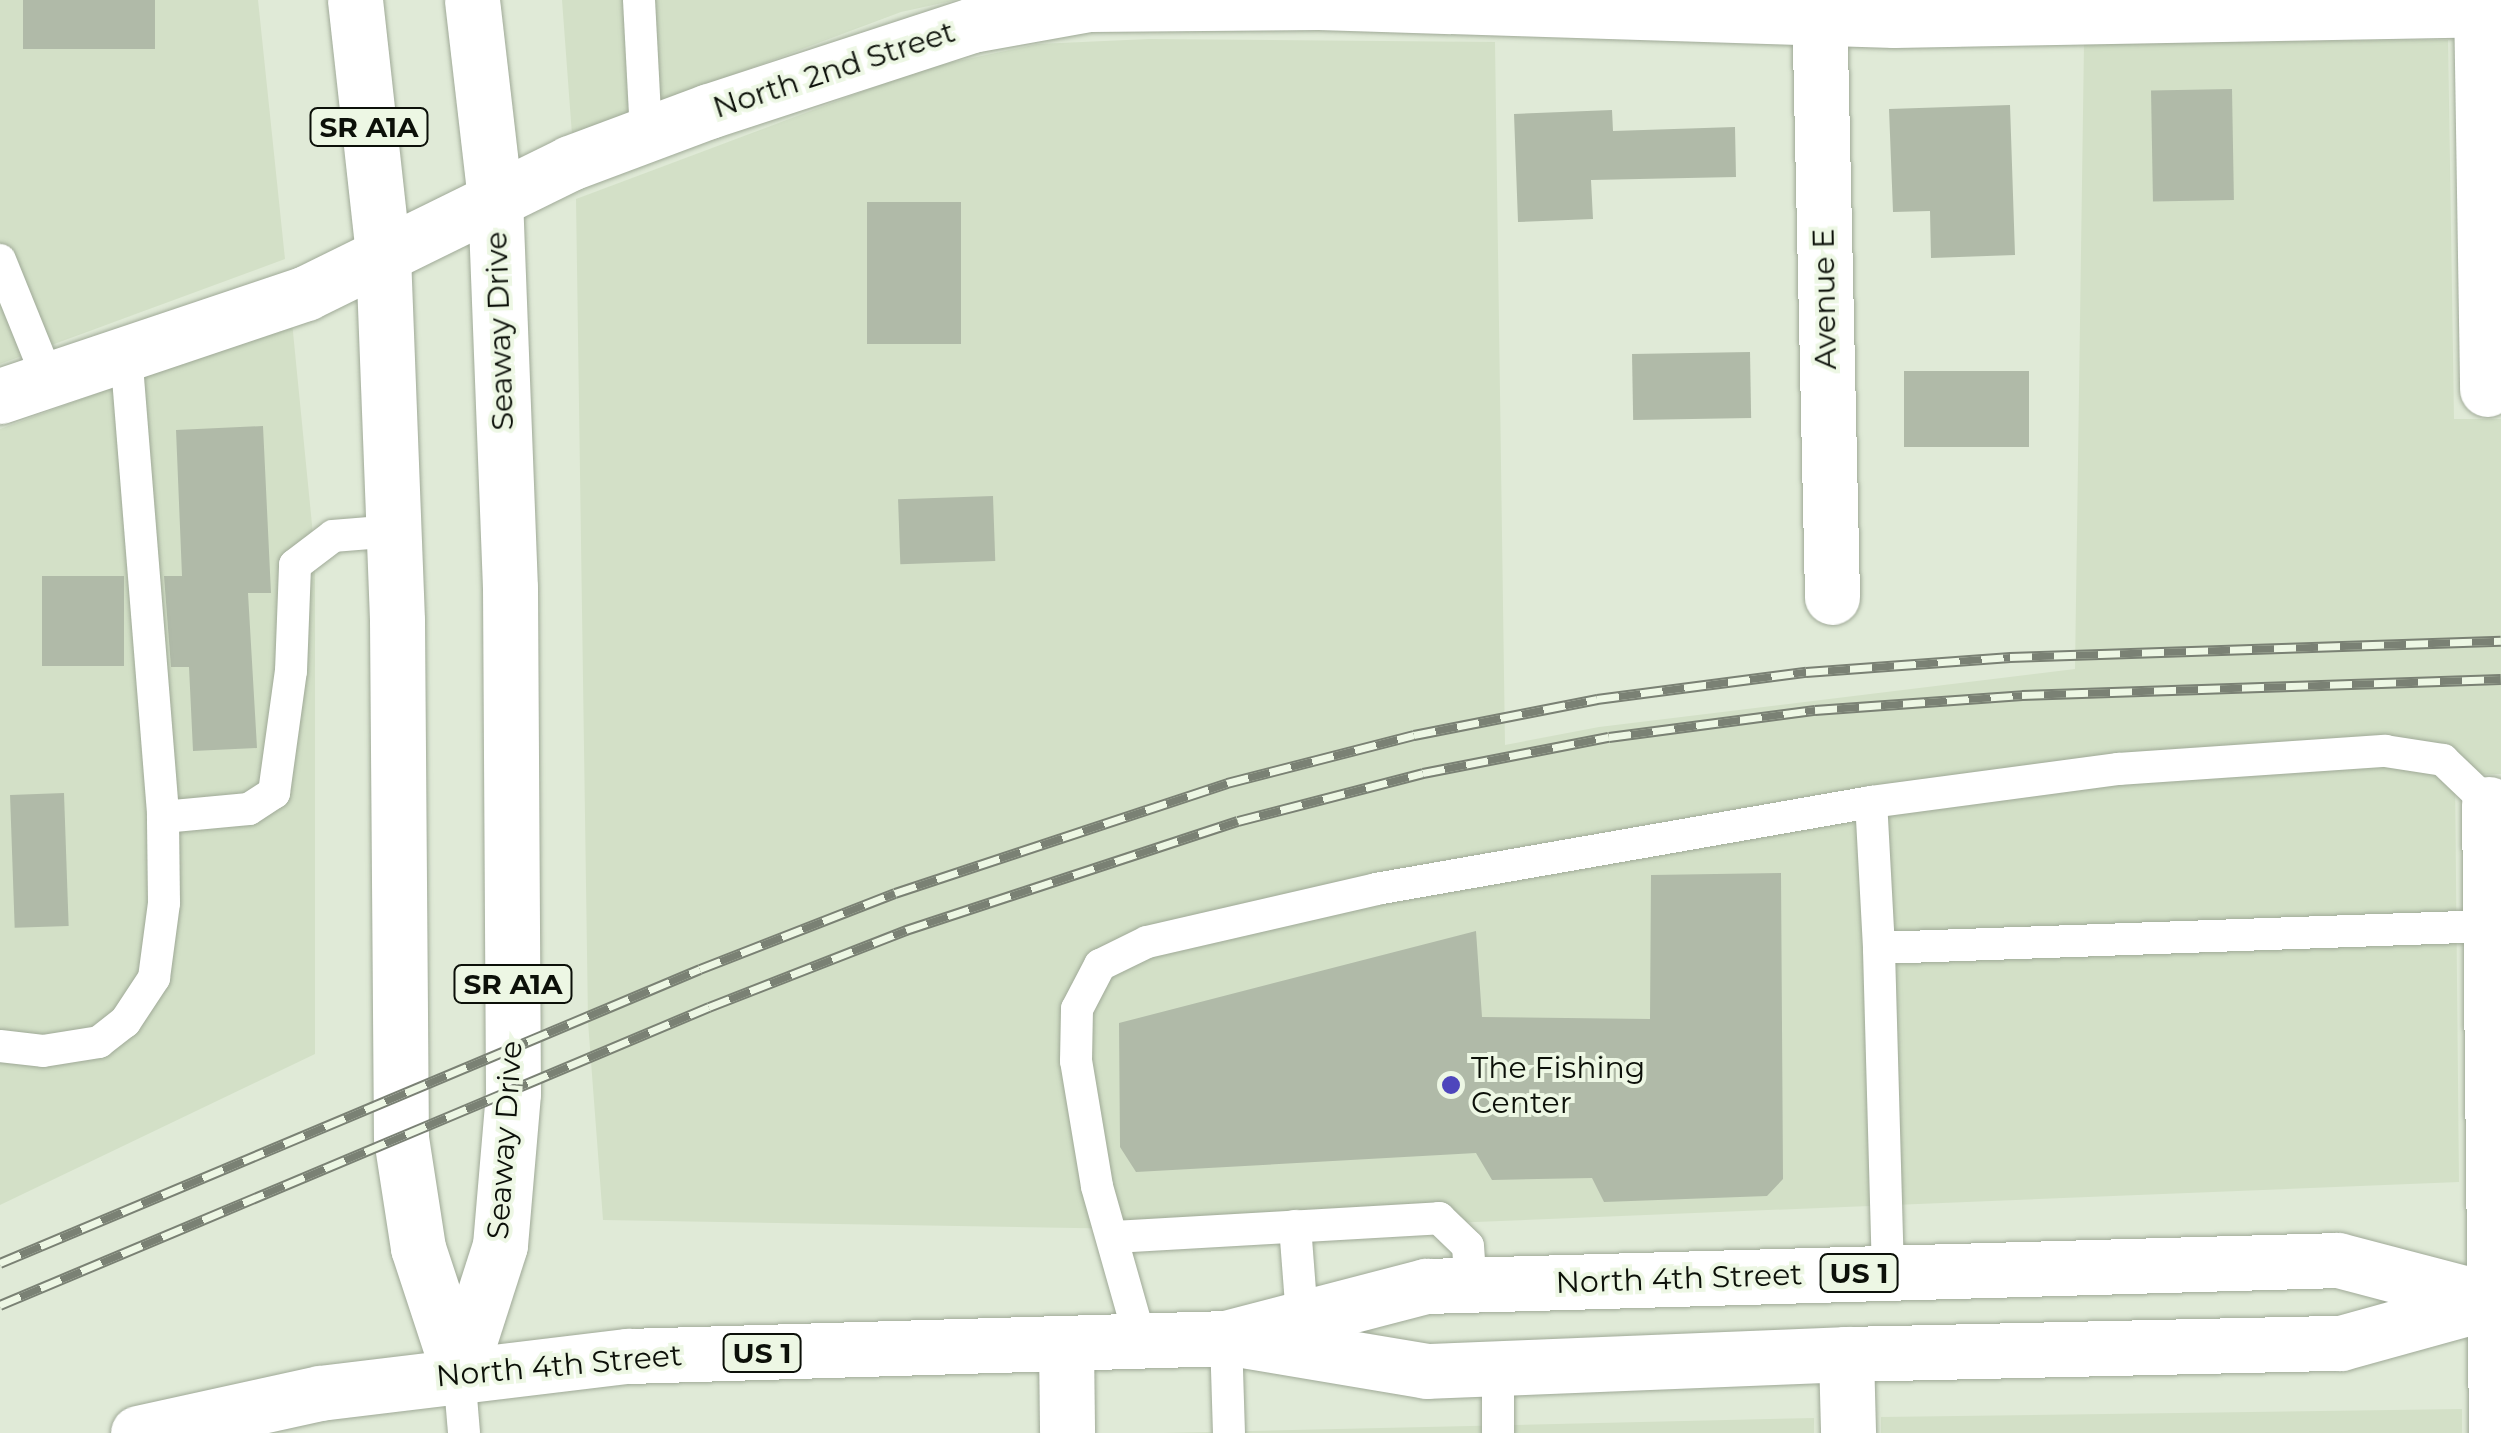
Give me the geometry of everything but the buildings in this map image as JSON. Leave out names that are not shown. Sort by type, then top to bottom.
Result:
[{"type":"main road","name":"SR A1A","points":[[356,0],[383,255],[394,531],[401,1138],[418,1248],[460,1373]]},
{"type":"main road","name":"Seaway Drive","points":[[460,1373],[500,1245],[513,1093],[510,588],[495,199],[472,0]]},
{"type":"main road","name":"North 2nd Street","points":[[24,388],[289,300],[570,163],[646,134],[972,25],[1089,4],[1319,1],[1819,10],[2488,6]]},
{"type":"main road","points":[[2488,6],[2488,390]]},
{"type":"main road","name":"Avenue E","points":[[1819,10],[1832,597]]},
{"type":"main road","points":[[2489,804],[2496,1433]]},
{"type":"main road","name":"North 4th Street","points":[[1226,1338],[1426,1286],[1888,1272],[2338,1260],[2497,1301]]},
{"type":"main road","name":"North 4th Street","points":[[138,1433],[320,1393],[460,1373],[628,1356],[1226,1338],[1427,1371],[1846,1354],[2341,1343],[2497,1301]]},
{"type":"main road","points":[[1066,1345],[1067,1433]]},
{"type":"main road","points":[[1846,1354],[1848,1433]]},
{"type":"lane","points":[[639,0],[646,134]]},
{"type":"lane","points":[[0,260],[24,388]]},
{"type":"lane","points":[[0,1046],[43,1051],[98,1042],[125,1022],[154,978],[164,902],[163,817],[126,353]]},
{"type":"lane","points":[[163,817],[249,809],[274,793],[291,671],[295,566],[333,536],[394,531]]},
{"type":"lane","points":[[1141,1342],[1097,1186],[1076,1061],[1077,1009],[1100,965],[1146,942],[1376,889],[1872,802],[2118,770],[2385,751],[2443,760],[2489,804]]},
{"type":"lane","points":[[1872,802],[1888,1272]]},
{"type":"lane","points":[[1879,948],[2490,926]]},
{"type":"lane","points":[[1114,1237],[1439,1218],[1468,1246],[1471,1285]]},
{"type":"lane","points":[[1295,1226],[1302,1318]]},
{"type":"lane","points":[[1226,1338],[1228,1433]]},
{"type":"lane","points":[[1498,1368],[1498,1433]]},
{"type":"lane","points":[[460,1373],[464,1433]]},
{"type":"shaded area","points":[[0,0],[258,0],[285,259],[0,364]]},
{"type":"shaded area","points":[[562,0],[956,0],[901,12],[572,135]]},
{"type":"shaded area","points":[[1149,39],[1495,42],[1505,745],[1599,727],[2075,669],[2084,43],[2448,40],[2454,419],[2501,419],[2501,774],[2455,775],[2459,1182],[1253,1231],[603,1220],[588,1022],[576,199],[925,68],[1038,44]]},
{"type":"shaded area","points":[[292,322],[315,555],[315,1054],[0,1205],[0,429]]},
{"type":"shaded area","points":[[2462,1409],[2462,1433],[1881,1433],[1881,1417]]},
{"type":"shaded area","points":[[1814,1418],[1814,1433],[1163,1433]]},
{"type":"railway","points":[[0,1263],[700,969],[895,893],[1227,783],[1414,735],[1597,699],[1806,672],[2010,657],[2501,641]]},
{"type":"railway","points":[[0,1305],[709,1007],[906,930],[1238,821],[1423,773],[1609,737],[1815,710],[2022,695],[2501,679]]},
{"type":"place","name":"The Fishing Center","points":[[1451,1085]]}]
